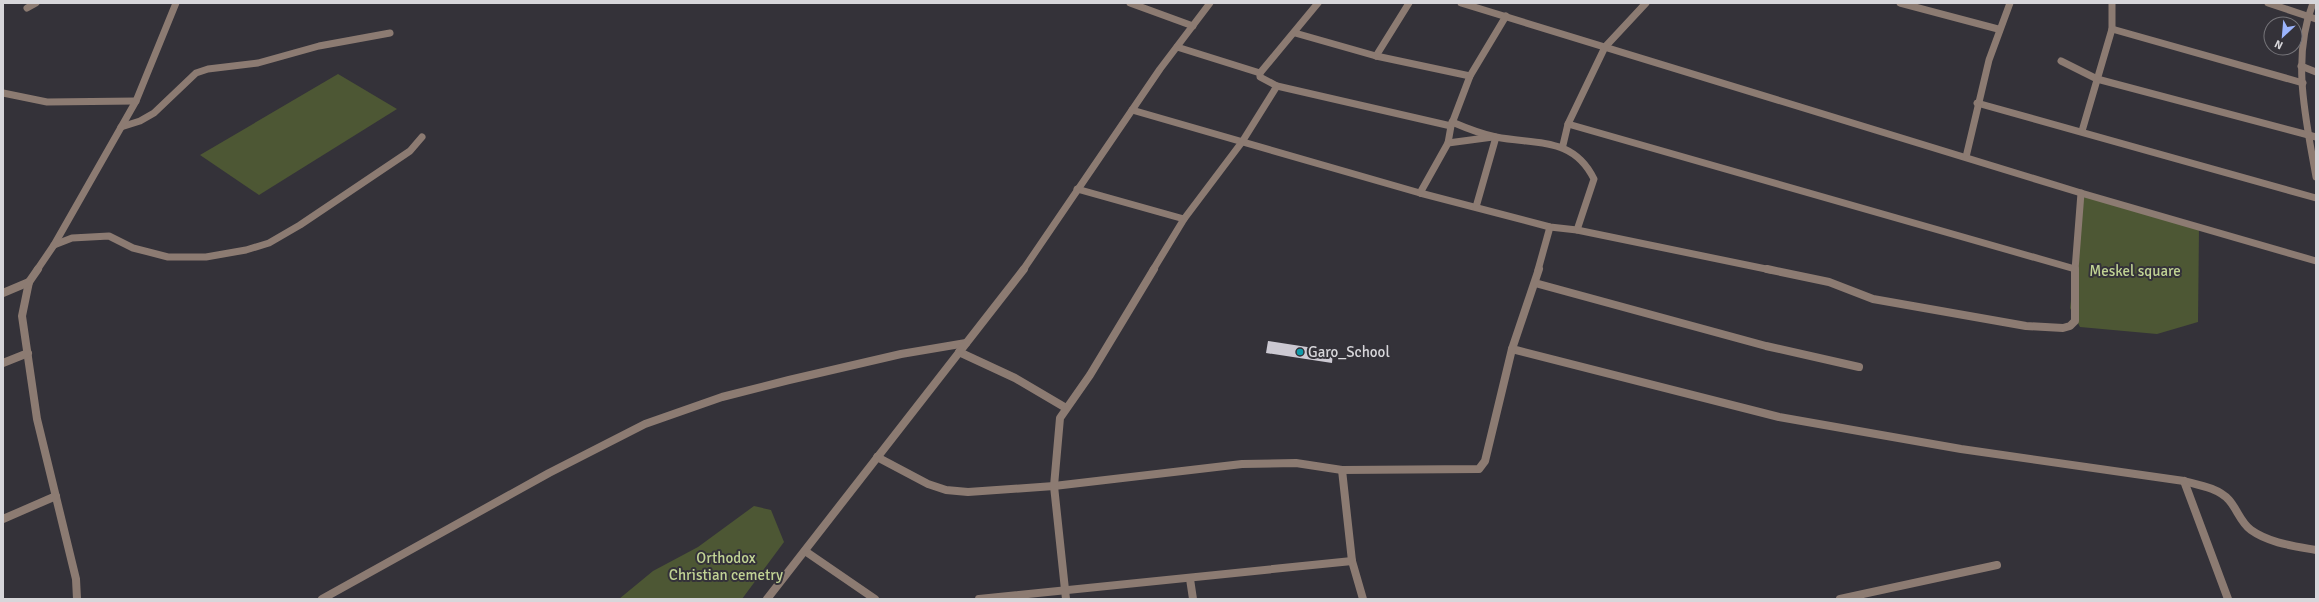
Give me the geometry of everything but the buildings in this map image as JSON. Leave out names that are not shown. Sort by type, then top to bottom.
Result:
[{"type":"street","points":[[27,8],[36,3]]},
{"type":"street","points":[[77,599],[76,579],[37,419],[22,316],[29,282],[54,245],[136,101],[176,3]]},
{"type":"street","points":[[1130,3],[1193,26]]},
{"type":"street","points":[[767,599],[1027,264],[1132,110],[1210,3]]},
{"type":"street","points":[[1260,73],[1295,33],[1318,3]]},
{"type":"street","points":[[1376,56],[1409,3]]},
{"type":"street","points":[[1461,3],[2081,193],[2316,262]]},
{"type":"street","points":[[1488,11],[1494,3]]},
{"type":"street","points":[[1563,145],[1568,124],[1605,47],[1646,3]]},
{"type":"street","points":[[1901,3],[1998,29]]},
{"type":"street","points":[[1966,157],[1978,103],[1998,29],[2010,3]]},
{"type":"street","points":[[2082,132],[2112,29],[2112,3]]},
{"type":"street","points":[[2268,3],[2316,19]]},
{"type":"street","points":[[2313,3],[2306,16],[2301,66],[2313,136],[2316,177]]},
{"type":"street","points":[[1420,193],[1448,144],[1452,124],[1470,76],[1506,16]]},
{"type":"street","points":[[2112,29],[2303,83]]},
{"type":"street","points":[[121,127],[140,121],[154,113],[180,86],[196,73],[208,69],[258,63],[319,46],[390,33]]},
{"type":"street","points":[[1295,33],[1376,56],[1470,76]]},
{"type":"street","points":[[1177,47],[1260,73]]},
{"type":"street","points":[[2061,60],[2097,79],[2313,136]]},
{"type":"street","points":[[2301,66],[2316,72]]},
{"type":"street","points":[[1260,73],[1260,77],[1277,86],[1452,124],[1496,136],[1563,145],[1584,161],[1594,179],[1577,230]]},
{"type":"street","points":[[1066,594],[1054,486],[1060,418],[1090,376],[1184,219],[1242,142],[1277,86]]},
{"type":"street","points":[[3,93],[46,102],[136,101]]},
{"type":"street","points":[[1978,103],[2316,198]]},
{"type":"street","points":[[1132,110],[1420,193],[1550,227],[1577,230],[1829,282],[1873,299],[2026,326],[2063,328],[2070,326],[2075,321],[2075,269],[2081,193]]},
{"type":"street","points":[[1568,124],[2075,269]]},
{"type":"street","points":[[1448,144],[1496,136]]},
{"type":"street","points":[[1476,207],[1496,136]]},
{"type":"street","points":[[54,245],[72,238],[109,236],[122,240],[133,248],[168,257],[206,257],[246,250],[269,243],[300,225],[410,152],[422,137]]},
{"type":"street","points":[[1077,189],[1184,219]]},
{"type":"street","points":[[877,457],[928,484],[946,490],[968,492],[1054,486],[1242,464],[1296,463],[1342,470],[1478,469],[1485,461],[1512,349],[1536,283],[1550,227]]},
{"type":"street","points":[[3,293],[29,282]]},
{"type":"street","points":[[1536,283],[1766,346],[1859,367]]},
{"type":"street","points":[[322,599],[549,473],[646,424],[722,397],[789,380],[902,354],[966,344]]},
{"type":"street","points":[[1512,349],[1779,417],[1961,449],[2184,481],[2214,490],[2228,499],[2249,529],[2263,537],[2286,545],[2316,550]]},
{"type":"street","points":[[3,363],[28,352]]},
{"type":"street","points":[[959,352],[1015,378],[1066,408]]},
{"type":"street","points":[[1342,470],[1352,561],[1363,599]]},
{"type":"street","points":[[2184,481],[2228,599]]},
{"type":"street","points":[[3,519],[56,496]]},
{"type":"street","points":[[805,551],[875,599]]},
{"type":"street","points":[[979,599],[1066,594],[1352,561]]},
{"type":"street","points":[[1840,599],[1858,597],[1998,565]]},
{"type":"street","points":[[1190,579],[1193,599]]},
{"type":"green space","points":[[338,74],[397,109],[259,195],[200,155]]},
{"type":"green space","name":"Meskel square","points":[[2084,193],[2199,228],[2198,322],[2157,334],[2080,327],[2070,308]]},
{"type":"green space","name":"Orthodox Christian cemetry","points":[[754,506],[771,510],[784,542],[742,599],[619,599],[653,571],[698,547]]},
{"type":"place","name":"Garo_School","points":[[1300,352]]}]
